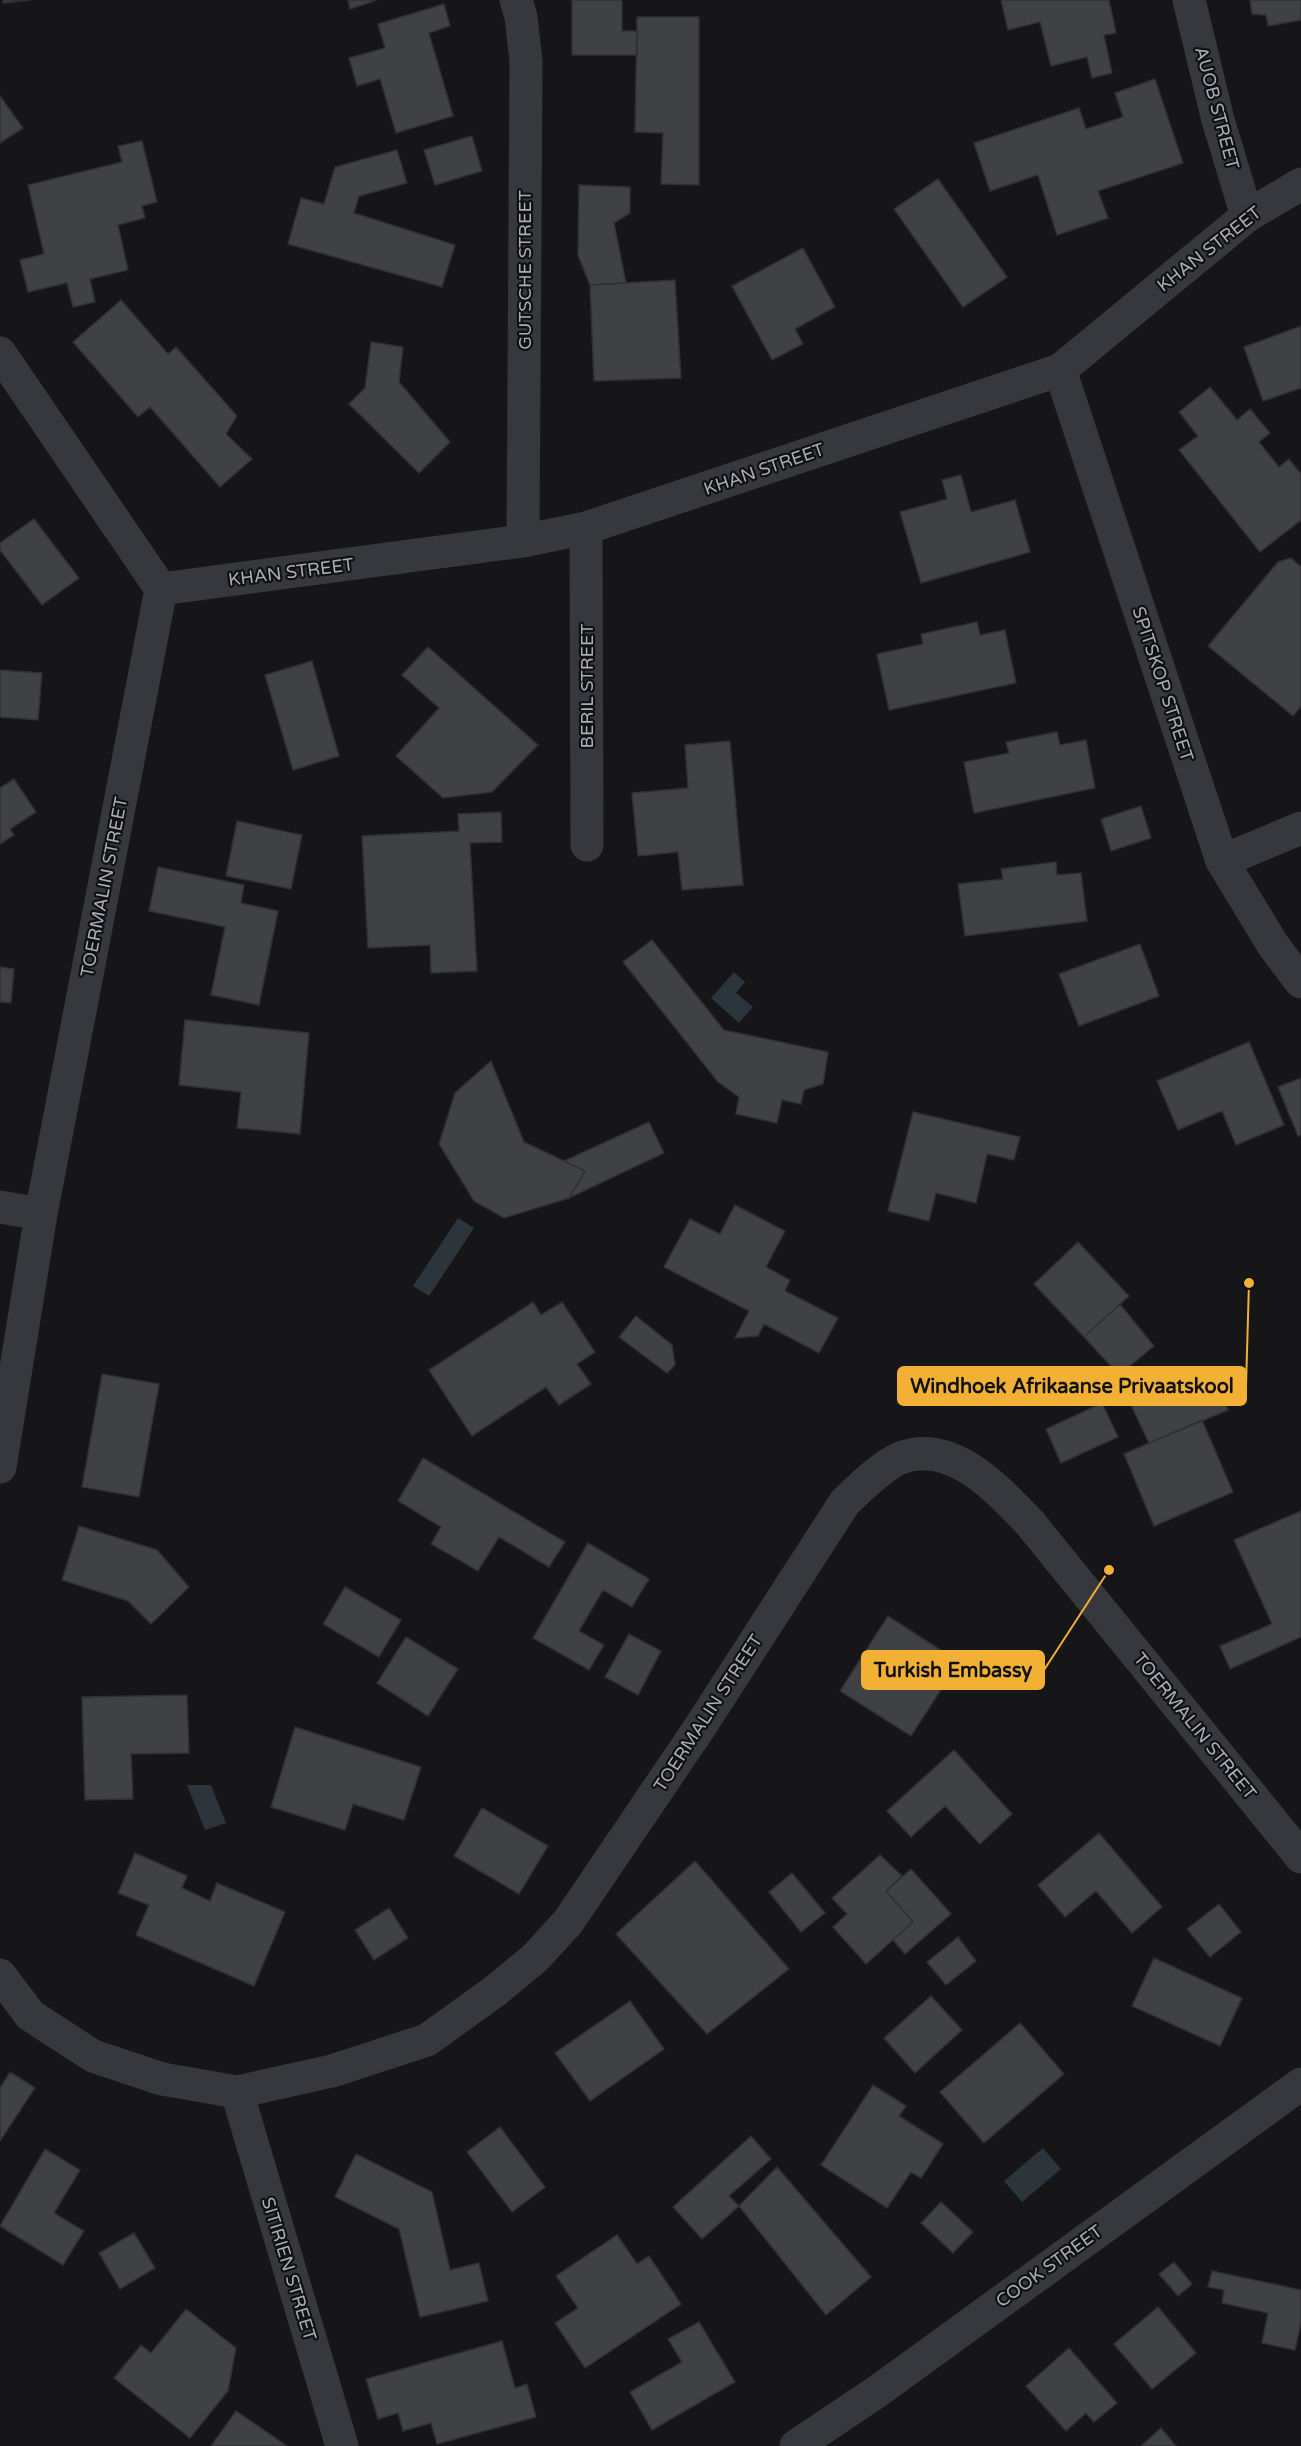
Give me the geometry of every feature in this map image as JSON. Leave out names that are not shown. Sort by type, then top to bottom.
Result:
[{"type":"street","name":"GUTSCHE STREET","points":[[516,0],[521,17],[526,61],[523,541]]},
{"type":"street","name":"AUOB STREET","points":[[1189,0],[1218,120],[1247,216]]},
{"type":"street","name":"KHAN STREET","points":[[161,589],[523,541],[586,528],[1060,369],[1247,216],[1301,184]]},
{"type":"street","points":[[0,353],[161,589]]},
{"type":"street","name":"SPITSKOP STREET","points":[[1060,369],[1222,861],[1273,945],[1301,982]]},
{"type":"street","name":"BERIL STREET","points":[[586,528],[587,845]]},
{"type":"street","name":"TOERMALIN STREET","points":[[0,1467],[41,1214],[161,589]]},
{"type":"street","points":[[1222,861],[1301,828]]},
{"type":"street","points":[[0,1207],[41,1214]]},
{"type":"street","name":"TOERMALIN STREET","points":[[0,1976],[30,2015],[93,2056],[162,2079],[237,2092],[332,2071],[427,2040],[495,1991],[535,1958],[568,1922],[700,1728],[845,1502],[868,1481],[900,1458],[928,1454],[958,1462],[998,1490],[1030,1523],[1301,1857]]},
{"type":"street","name":"COOK STREET","points":[[796,2446],[896,2377],[1301,2084]]},
{"type":"street","name":"SITIRIEN STREET","points":[[237,2092],[342,2446]]},
{"type":"shaded area","points":[[734,972],[745,982],[736,993],[753,1007],[739,1023],[711,998]]},
{"type":"shaded area","points":[[458,1218],[474,1228],[429,1296],[413,1286]]},
{"type":"shaded area","points":[[187,1785],[211,1785],[226,1823],[205,1830]]},
{"type":"shaded area","points":[[1043,2148],[1061,2169],[1022,2202],[1004,2181]]},
{"type":"building","points":[[3,0],[31,0],[3,3]]},
{"type":"building","points":[[348,0],[377,0],[350,9]]},
{"type":"building","points":[[572,0],[622,0],[622,31],[637,31],[637,55],[572,55]]},
{"type":"building","points":[[1001,0],[1109,0],[1116,33],[1104,35],[1112,73],[1092,78],[1087,57],[1051,66],[1040,22],[1008,30]]},
{"type":"building","points":[[1250,0],[1301,0],[1301,20],[1268,26],[1266,15],[1252,14]]},
{"type":"building","points":[[444,4],[450,26],[429,33],[453,116],[396,133],[380,79],[357,86],[349,58],[385,48],[378,24]]},
{"type":"building","points":[[637,17],[699,17],[699,185],[661,184],[663,133],[635,132]]},
{"type":"building","points":[[1155,79],[1183,163],[1098,191],[1108,218],[1057,235],[1038,175],[990,191],[974,143],[1079,108],[1086,129],[1123,117],[1115,93]]},
{"type":"building","points":[[0,96],[23,128],[0,143]]},
{"type":"building","points":[[472,136],[482,171],[435,185],[424,150]]},
{"type":"building","points":[[142,141],[157,202],[142,206],[145,218],[118,225],[128,270],[90,279],[95,302],[73,307],[67,283],[28,292],[20,260],[44,254],[28,185],[122,162],[118,146]]},
{"type":"building","points":[[397,150],[407,183],[359,196],[354,213],[455,245],[442,287],[288,244],[301,198],[324,204],[335,167]]},
{"type":"building","points":[[938,179],[1007,277],[963,307],[894,209]]},
{"type":"building","points":[[579,185],[630,187],[630,213],[614,223],[626,283],[590,285],[578,255]]},
{"type":"building","points":[[803,248],[835,307],[795,329],[803,344],[772,360],[732,286]]},
{"type":"building","points":[[675,280],[681,378],[594,381],[590,285]]},
{"type":"building","points":[[121,300],[168,354],[176,347],[237,416],[226,434],[252,459],[220,487],[150,407],[138,417],[73,342]]},
{"type":"building","points":[[1301,326],[1301,388],[1263,401],[1244,347]]},
{"type":"building","points":[[371,342],[403,347],[399,382],[450,442],[419,473],[349,404],[365,388]]},
{"type":"building","points":[[1210,387],[1237,420],[1250,409],[1270,433],[1259,442],[1279,467],[1289,459],[1301,474],[1301,520],[1260,552],[1179,450],[1198,436],[1179,412]]},
{"type":"building","points":[[961,475],[971,512],[1015,500],[1030,552],[921,583],[900,512],[947,499],[942,480]]},
{"type":"building","points":[[34,519],[79,578],[42,605],[0,550],[0,543]]},
{"type":"building","points":[[1291,558],[1301,567],[1301,706],[1293,716],[1208,646],[1278,562]]},
{"type":"building","points":[[977,622],[980,635],[1005,630],[1016,683],[889,710],[877,654],[923,644],[921,634]]},
{"type":"building","points":[[428,647],[538,745],[492,792],[443,798],[396,756],[439,708],[402,675]]},
{"type":"building","points":[[312,661],[339,756],[293,770],[265,675]]},
{"type":"building","points":[[0,670],[42,673],[38,720],[0,717]]},
{"type":"building","points":[[1057,732],[1060,745],[1086,740],[1095,788],[974,813],[964,762],[1009,753],[1006,742]]},
{"type":"building","points":[[730,741],[743,885],[682,890],[678,852],[638,856],[632,793],[688,788],[685,745]]},
{"type":"building","points":[[14,779],[36,812],[10,829],[14,835],[0,844],[0,788]]},
{"type":"building","points":[[1141,806],[1151,838],[1111,851],[1101,819]]},
{"type":"building","points":[[501,812],[502,842],[470,843],[477,971],[431,973],[430,945],[368,948],[362,836],[459,831],[458,814]]},
{"type":"building","points":[[237,821],[302,835],[291,889],[226,876]]},
{"type":"building","points":[[1056,862],[1057,875],[1081,873],[1087,921],[965,936],[958,884],[1003,879],[1001,869]]},
{"type":"building","points":[[158,867],[244,885],[241,903],[278,911],[259,1005],[211,995],[225,927],[149,911]]},
{"type":"building","points":[[652,940],[724,1030],[828,1052],[823,1084],[804,1090],[801,1104],[782,1100],[777,1123],[736,1114],[739,1097],[718,1082],[623,962]]},
{"type":"building","points":[[1140,944],[1159,996],[1079,1026],[1059,974]]},
{"type":"building","points":[[0,967],[14,969],[11,1003],[0,1002]]},
{"type":"building","points":[[185,1020],[309,1033],[300,1134],[237,1128],[241,1092],[179,1085]]},
{"type":"building","points":[[1249,1042],[1284,1125],[1236,1145],[1222,1111],[1178,1130],[1157,1081]]},
{"type":"building","points":[[491,1061],[524,1142],[585,1171],[569,1198],[504,1218],[474,1201],[439,1144],[455,1093]]},
{"type":"building","points":[[1301,1078],[1301,1134],[1298,1136],[1278,1087]]},
{"type":"building","points":[[913,1112],[1020,1137],[1014,1160],[987,1154],[976,1203],[936,1193],[929,1221],[888,1211]]},
{"type":"building","points":[[649,1122],[664,1153],[569,1198],[585,1171],[564,1161]]},
{"type":"building","points":[[735,1205],[785,1231],[766,1267],[790,1280],[785,1291],[838,1318],[819,1353],[764,1324],[758,1336],[735,1338],[749,1311],[664,1267],[690,1219],[720,1234]]},
{"type":"building","points":[[1078,1242],[1129,1296],[1084,1337],[1034,1284]]},
{"type":"building","points":[[533,1302],[541,1315],[562,1302],[595,1352],[577,1364],[591,1384],[559,1405],[546,1387],[472,1436],[429,1370]]},
{"type":"building","points":[[1120,1304],[1154,1346],[1119,1375],[1084,1337]]},
{"type":"building","points":[[636,1316],[672,1345],[675,1365],[667,1373],[619,1337]]},
{"type":"building","points":[[1211,1370],[1228,1410],[1149,1443],[1131,1405]]},
{"type":"building","points":[[102,1374],[159,1384],[139,1497],[82,1487]]},
{"type":"building","points":[[1102,1403],[1118,1437],[1061,1463],[1046,1429]]},
{"type":"building","points":[[1202,1420],[1233,1492],[1154,1526],[1124,1454]]},
{"type":"building","points":[[423,1458],[565,1542],[549,1567],[499,1537],[478,1571],[431,1544],[441,1527],[398,1501]]},
{"type":"building","points":[[1301,1511],[1301,1637],[1230,1669],[1220,1646],[1272,1624],[1234,1540]]},
{"type":"building","points":[[79,1526],[157,1550],[189,1587],[151,1624],[128,1601],[62,1580]]},
{"type":"building","points":[[588,1543],[649,1579],[632,1607],[603,1590],[579,1631],[604,1645],[589,1670],[533,1638]]},
{"type":"building","points":[[345,1587],[401,1620],[379,1657],[323,1624]]},
{"type":"building","points":[[888,1616],[959,1662],[911,1736],[840,1691]]},
{"type":"building","points":[[629,1634],[661,1651],[638,1695],[605,1677]]},
{"type":"building","points":[[406,1637],[458,1669],[428,1716],[377,1683]]},
{"type":"building","points":[[187,1695],[189,1753],[131,1754],[133,1799],[85,1800],[82,1697]]},
{"type":"building","points":[[295,1727],[421,1767],[404,1820],[353,1804],[345,1830],[271,1807]]},
{"type":"building","points":[[954,1750],[1012,1814],[980,1844],[945,1806],[911,1837],[887,1811]]},
{"type":"building","points":[[482,1808],[548,1846],[519,1894],[454,1856]]},
{"type":"building","points":[[1099,1833],[1162,1907],[1132,1933],[1096,1891],[1065,1917],[1038,1885]]},
{"type":"building","points":[[135,1853],[187,1876],[182,1888],[210,1901],[217,1883],[285,1912],[254,1986],[136,1935],[149,1905],[118,1893]]},
{"type":"building","points":[[880,1855],[902,1876],[886,1891],[913,1922],[866,1964],[833,1927],[847,1914],[832,1898]]},
{"type":"building","points":[[695,1861],[789,1969],[707,2034],[616,1934]]},
{"type":"building","points":[[911,1869],[951,1914],[905,1954],[893,1940],[913,1922],[886,1891]]},
{"type":"building","points":[[792,1873],[825,1913],[801,1932],[769,1892]]},
{"type":"building","points":[[1219,1904],[1241,1932],[1210,1957],[1187,1929]]},
{"type":"building","points":[[389,1908],[408,1938],[374,1960],[355,1930]]},
{"type":"building","points":[[958,1937],[976,1961],[946,1985],[927,1962]]},
{"type":"building","points":[[1154,1958],[1242,1998],[1220,2046],[1132,2006]]},
{"type":"building","points":[[931,1996],[962,2030],[915,2073],[884,2038]]},
{"type":"building","points":[[630,2001],[664,2049],[590,2101],[555,2053]]},
{"type":"building","points":[[1020,2023],[1064,2074],[984,2143],[940,2092]]},
{"type":"building","points":[[10,2072],[35,2088],[0,2141],[0,2088]]},
{"type":"building","points":[[873,2085],[906,2106],[899,2116],[943,2144],[921,2178],[911,2172],[887,2208],[821,2165]]},
{"type":"building","points":[[500,2127],[545,2187],[512,2212],[467,2152]]},
{"type":"building","points":[[751,2136],[771,2159],[729,2196],[739,2206],[702,2239],[673,2207]]},
{"type":"building","points":[[45,2149],[80,2170],[54,2213],[84,2231],[63,2265],[0,2226]]},
{"type":"building","points":[[356,2154],[432,2192],[450,2270],[479,2263],[488,2301],[420,2317],[399,2229],[335,2197]]},
{"type":"building","points":[[777,2167],[871,2277],[826,2315],[739,2206]]},
{"type":"building","points":[[941,2202],[973,2232],[953,2253],[921,2223]]},
{"type":"building","points":[[134,2233],[155,2268],[120,2289],[99,2253]]},
{"type":"building","points":[[617,2235],[637,2264],[649,2256],[681,2304],[585,2368],[555,2323],[578,2308],[556,2276]]},
{"type":"building","points":[[1174,2262],[1192,2284],[1178,2296],[1159,2274]]},
{"type":"building","points":[[1212,2271],[1301,2290],[1301,2322],[1295,2350],[1262,2343],[1268,2313],[1222,2303],[1224,2290],[1208,2287]]},
{"type":"building","points":[[1158,2307],[1196,2353],[1152,2389],[1114,2344]]},
{"type":"building","points":[[186,2309],[236,2348],[228,2391],[190,2438],[114,2378],[141,2345],[151,2353]]},
{"type":"building","points":[[699,2322],[735,2382],[652,2430],[630,2392],[682,2362],[668,2339]]},
{"type":"building","points":[[502,2341],[515,2388],[527,2384],[536,2417],[437,2444],[431,2423],[403,2431],[398,2413],[378,2419],[366,2379]]},
{"type":"building","points":[[1069,2348],[1117,2403],[1094,2422],[1086,2413],[1066,2431],[1026,2386]]},
{"type":"building","points":[[236,2411],[287,2446],[211,2446]]},
{"type":"building","points":[[1161,2428],[1176,2446],[1141,2446]]},
{"type":"place","name":"Windhoek Afrikaanse Privaatskool","points":[[1249,1283]]},
{"type":"place","name":"Turkish Embassy","points":[[1109,1570]]}]
